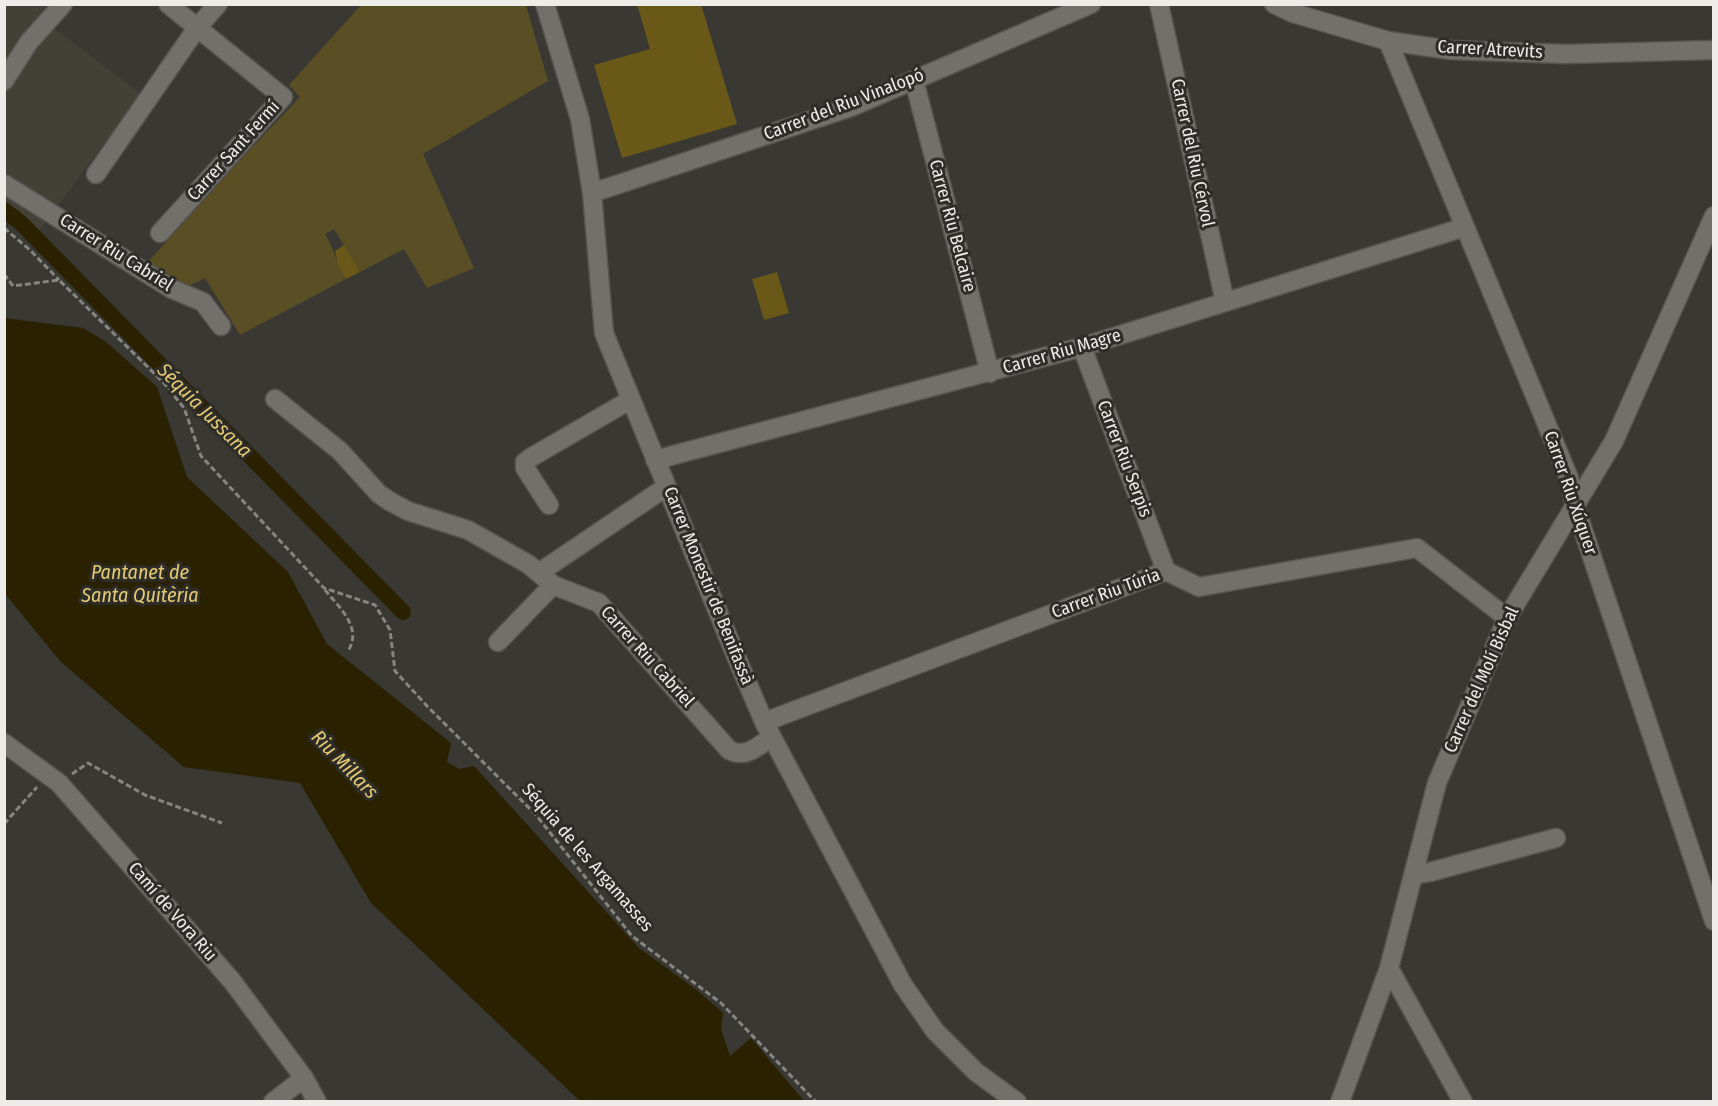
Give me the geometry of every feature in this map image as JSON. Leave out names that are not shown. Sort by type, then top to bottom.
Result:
[{"type":"street","points":[[4,81],[29,42],[63,4]]},
{"type":"street","name":"Carrer Sant Fermí","points":[[160,233],[283,98],[168,4]]},
{"type":"street","points":[[96,174],[197,27],[218,4]]},
{"type":"street","name":"Carrer Monestir de Benifassà","points":[[545,4],[580,119],[592,193],[604,333],[768,730],[903,985],[935,1031],[976,1072],[1017,1101]]},
{"type":"street","name":"Carrer del Riu Vinalopó","points":[[592,193],[850,107],[1091,4]]},
{"type":"street","name":"Carrer del Riu Cérvol","points":[[1159,4],[1225,302]]},
{"type":"street","name":"Carrer Atrevits","points":[[1274,4],[1388,41],[1450,50],[1566,54],[1713,50]]},
{"type":"street","name":"Carrer Riu Xúquer","points":[[1388,41],[1569,478],[1575,506],[1713,921]]},
{"type":"street","name":"Carrer Riu Belcaire","points":[[914,80],[990,373]]},
{"type":"street","name":"Carrer Riu Cabriel","points":[[4,184],[172,289],[202,302],[221,326]]},
{"type":"street","name":"Carrer del Molí Bisbal","points":[[1340,1101],[1389,968],[1437,783],[1507,618],[1614,441],[1713,216]]},
{"type":"street","name":"Carrer Riu Magre","points":[[655,460],[1082,347],[1465,227]]},
{"type":"street","name":"Carrer Riu Serpis","points":[[1082,347],[1166,571]]},
{"type":"street","name":"Carrer Riu Cabriel","points":[[275,399],[340,451],[379,494],[391,502],[408,511],[468,530],[528,564],[546,579],[590,598],[606,609],[729,750],[737,755],[745,754],[768,730]]},
{"type":"street","points":[[549,505],[525,468],[525,462],[630,400]]},
{"type":"street","points":[[498,642],[546,579],[666,487]]},
{"type":"street","name":"Carrer Riu Túria","points":[[768,730],[1166,571],[1199,587],[1417,548],[1507,618]]},
{"type":"street","name":"Camí de Vora Riu","points":[[4,742],[54,779],[232,981],[304,1078],[317,1101]]},
{"type":"street","points":[[1414,875],[1556,838]]},
{"type":"street","points":[[1389,968],[1463,1101]]},
{"type":"street","points":[[273,1101],[304,1078]]},
{"type":"path","points":[[4,228],[30,250],[163,382],[184,408],[201,456],[324,588],[352,626],[354,634],[348,651]]},
{"type":"path","points":[[4,274],[13,286],[59,280]]},
{"type":"path","name":"Séquia de les Argamasses","points":[[324,588],[375,605],[390,630],[395,671],[536,815],[632,936],[721,1003],[816,1101]]},
{"type":"path","points":[[4,824],[54,779],[88,763],[146,795],[222,823]]},
{"type":"shaded area","points":[[4,5],[48,5],[38,16],[141,94],[39,231],[5,207]]},
{"type":"shaded area","points":[[361,5],[526,5],[548,81],[423,154],[474,268],[427,288],[404,249],[360,272],[334,229],[325,234],[346,279],[240,335],[205,278],[186,287],[147,263],[300,97],[289,85]]},
{"type":"water","name":"Pantanet de Santa Quitèria","points":[[4,318],[83,328],[105,341],[157,387],[187,477],[288,572],[327,644],[451,743],[447,762],[459,769],[474,766],[639,948],[698,991],[723,1013],[721,1029],[730,1056],[751,1038],[804,1101],[580,1101],[371,903],[300,783],[184,767],[61,662],[5,594]]},
{"type":"building","points":[[637,4],[701,4],[737,124],[622,158],[594,65],[650,49]]},
{"type":"building","points":[[344,245],[360,272],[346,279],[338,265],[335,251]]},
{"type":"building","points":[[777,272],[789,313],[764,320],[752,279]]},
{"type":"waterway","name":"Séquia Jussana","points":[[4,210],[21,223],[403,612]]},
{"type":"water label","name":"Riu Millars","points":[[344,765]]}]
